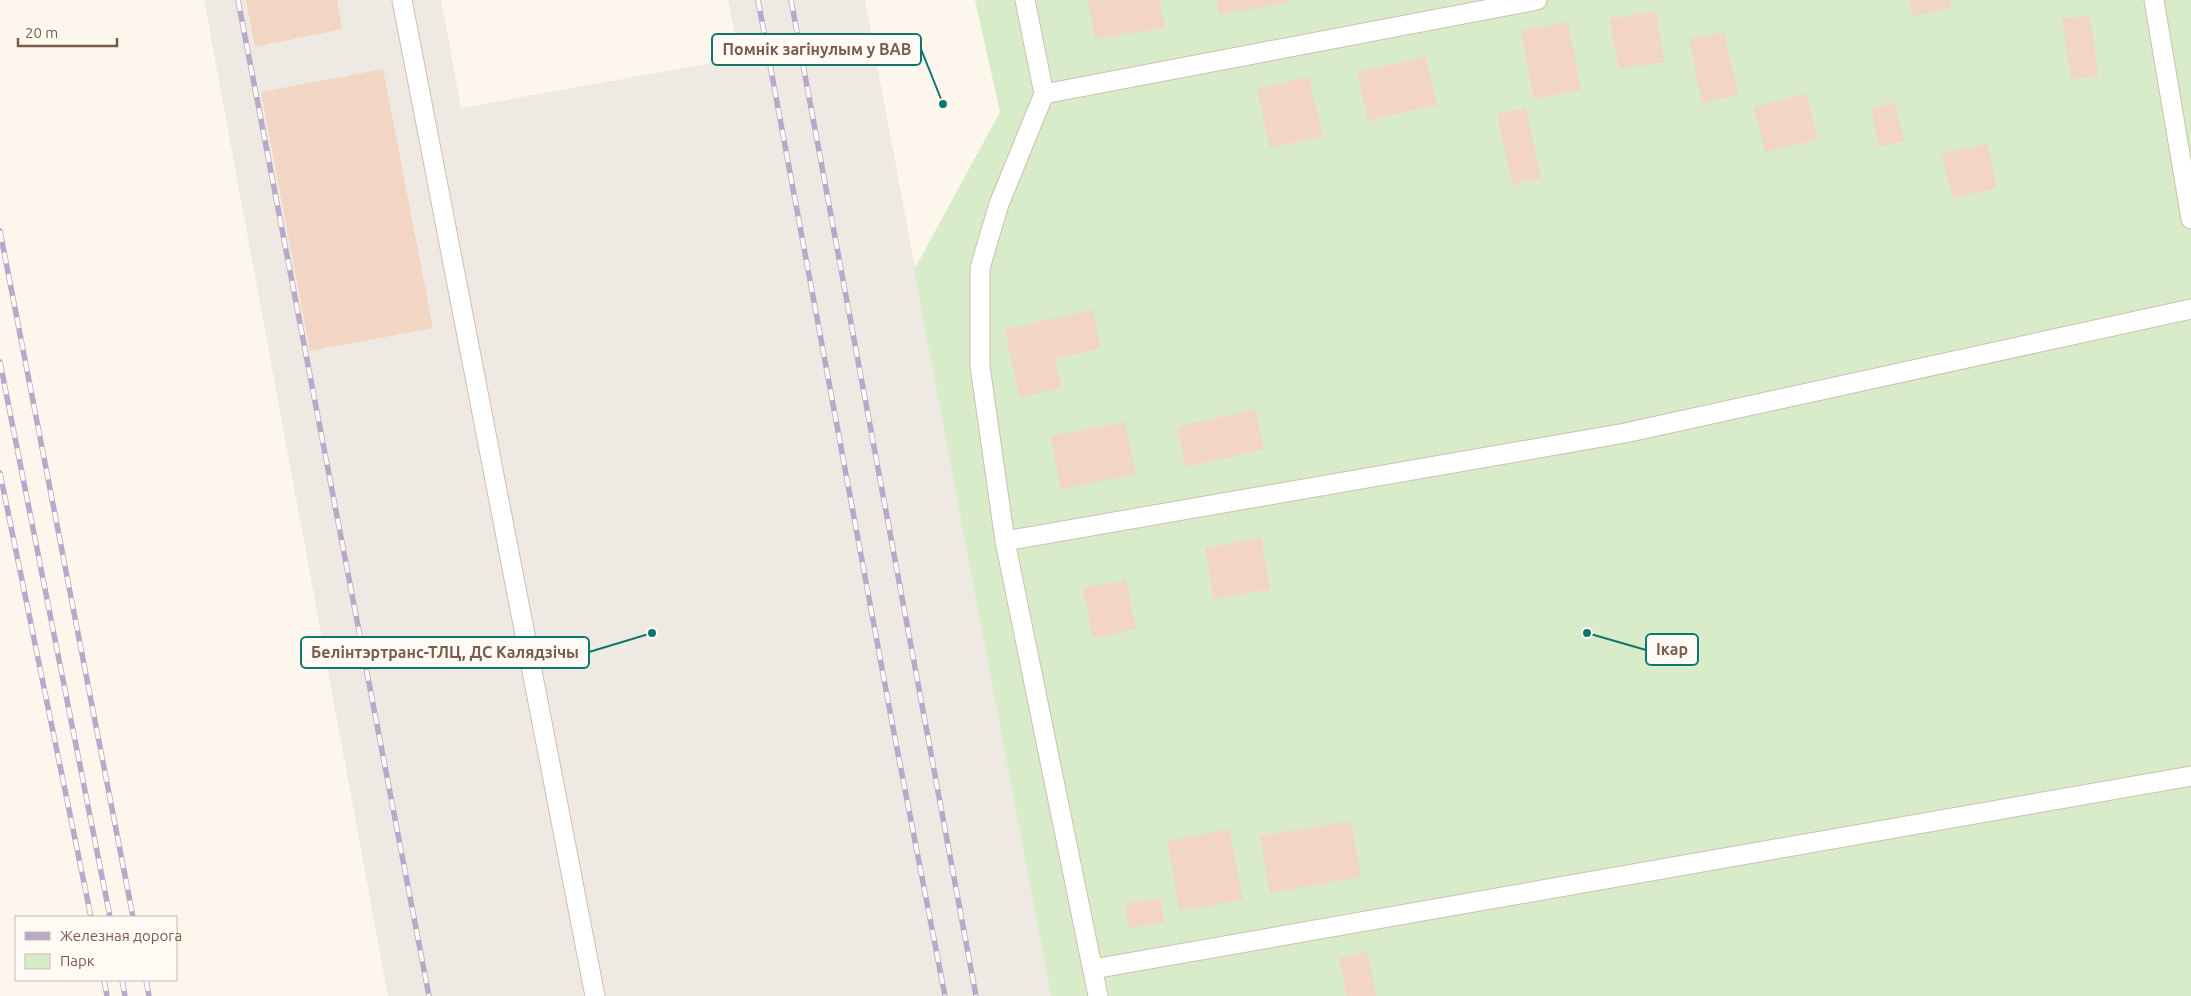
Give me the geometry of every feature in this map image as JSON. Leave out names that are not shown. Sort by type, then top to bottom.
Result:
[{"type":"lane","points":[[402,0],[595,996]]},
{"type":"lane","points":[[1025,0],[1044,94],[999,204],[980,268],[980,366],[1005,541],[1098,996]]},
{"type":"lane","points":[[1044,94],[1537,0]]},
{"type":"lane","points":[[2154,0],[2191,218]]},
{"type":"lane","points":[[1005,541],[1625,433],[2191,309]]},
{"type":"lane","points":[[1093,969],[2191,776]]},
{"type":"shaded area","points":[[204,0],[441,0],[461,108],[740,58],[728,0],[865,0],[1051,996],[388,996]]},
{"type":"green space","points":[[975,0],[2191,0],[2191,996],[1051,996],[914,270],[1000,112]]},
{"type":"building","points":[[246,0],[337,0],[342,29],[255,47]]},
{"type":"building","points":[[1088,0],[1160,0],[1165,28],[1095,39]]},
{"type":"building","points":[[1217,0],[1290,0],[1290,2],[1220,15]]},
{"type":"building","points":[[1909,0],[1950,0],[1951,8],[1913,16]]},
{"type":"building","points":[[1656,11],[1664,62],[1619,69],[1610,19]]},
{"type":"building","points":[[2090,15],[2098,76],[2071,79],[2062,19]]},
{"type":"building","points":[[1568,22],[1581,90],[1534,99],[1521,31]]},
{"type":"building","points":[[1724,32],[1738,95],[1702,103],[1689,39]]},
{"type":"building","points":[[1426,57],[1437,105],[1368,120],[1357,72]]},
{"type":"building","points":[[383,69],[433,328],[310,351],[261,92]]},
{"type":"building","points":[[1309,77],[1323,136],[1270,148],[1257,89]]},
{"type":"building","points":[[1807,94],[1817,140],[1765,152],[1754,107]]},
{"type":"building","points":[[1895,103],[1904,141],[1879,147],[1871,108]]},
{"type":"building","points":[[1526,108],[1541,178],[1512,184],[1497,114]]},
{"type":"building","points":[[1987,144],[1997,188],[1952,198],[1942,154]]},
{"type":"building","points":[[1093,310],[1101,348],[1054,359],[1061,388],[1019,397],[1005,329]]},
{"type":"building","points":[[1255,409],[1264,449],[1186,467],[1177,427]]},
{"type":"building","points":[[1125,422],[1136,474],[1061,489],[1050,436]]},
{"type":"building","points":[[1261,538],[1270,589],[1214,599],[1205,548]]},
{"type":"building","points":[[1126,580],[1136,629],[1093,638],[1083,588]]},
{"type":"building","points":[[1351,821],[1361,877],[1270,893],[1260,836]]},
{"type":"building","points":[[1229,829],[1243,899],[1180,911],[1167,841]]},
{"type":"building","points":[[1160,898],[1164,922],[1129,928],[1125,904]]},
{"type":"building","points":[[1368,952],[1376,996],[1347,996],[1339,958]]},
{"type":"railway","points":[[238,0],[429,996]]},
{"type":"railway","points":[[758,0],[894,733],[945,996]]},
{"type":"railway","points":[[791,0],[976,996]]},
{"type":"railway","points":[[0,231],[133,916]]},
{"type":"railway","points":[[0,362],[110,916]]},
{"type":"railway","points":[[0,473],[91,916]]},
{"type":"railway","points":[[104,981],[107,996]]},
{"type":"railway","points":[[122,981],[125,996]]},
{"type":"railway","points":[[146,981],[149,996]]},
{"type":"place","name":"Помнік загінулым у ВАВ","points":[[943,104]]},
{"type":"place","name":"Белінтэртранс-ТЛЦ, ДС Калядзічы","points":[[652,633]]},
{"type":"place","name":"Ікар","points":[[1587,633]]}]
